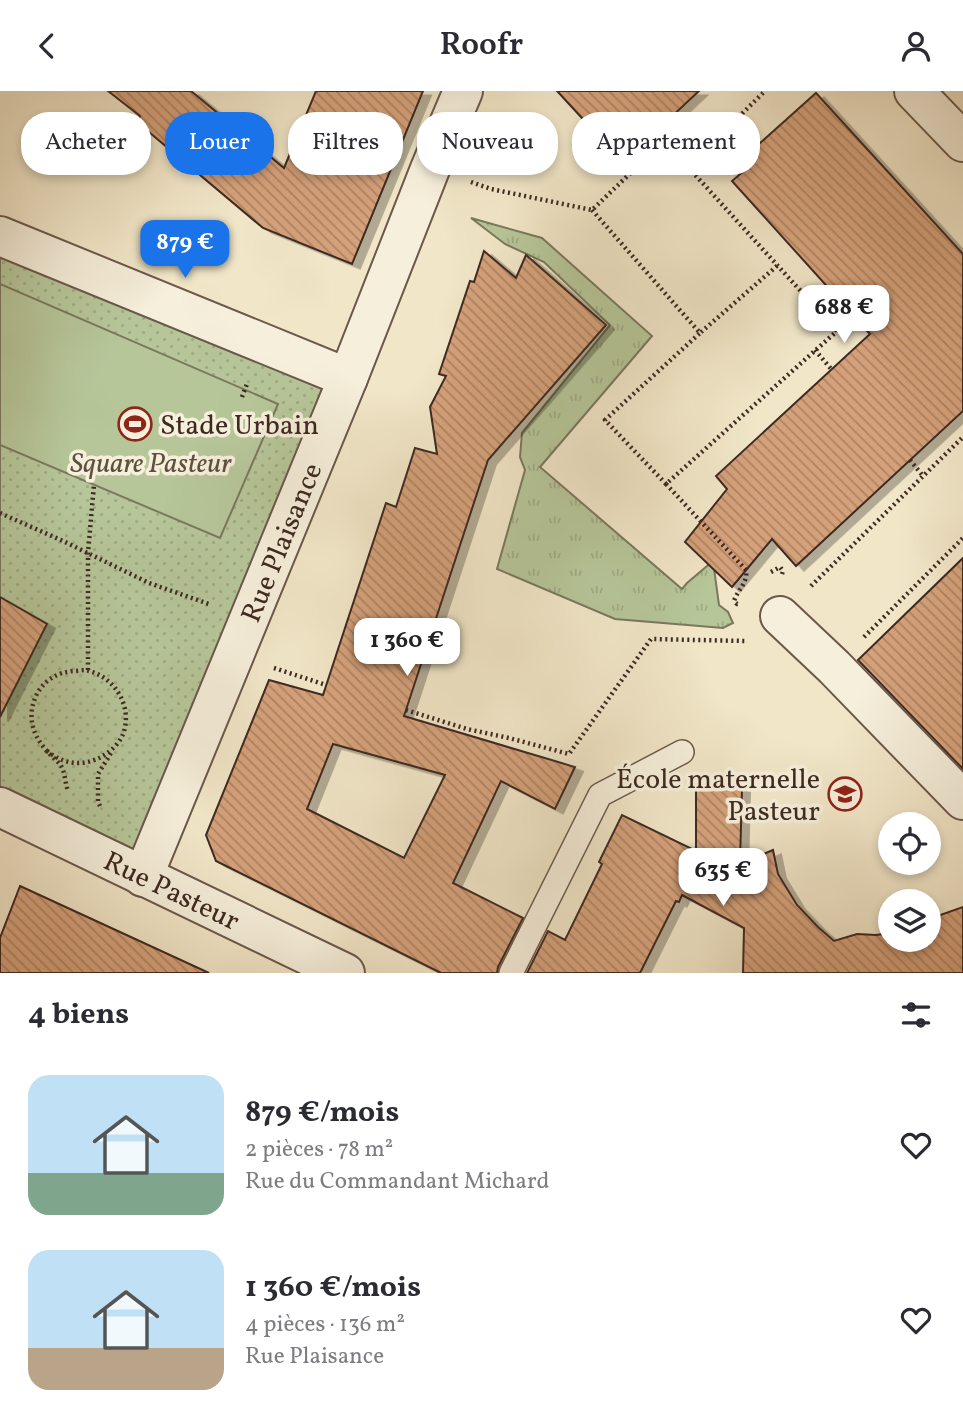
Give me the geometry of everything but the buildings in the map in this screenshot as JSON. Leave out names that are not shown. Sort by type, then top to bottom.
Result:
[{"type":"street","name":"Rue Plaisance","points":[[454,112],[463,91]]},
{"type":"street","points":[[914,91],[963,142]]},
{"type":"street","name":"Rue Plaisance","points":[[130,870],[234,655],[428,175]]},
{"type":"street","points":[[0,236],[348,378]]},
{"type":"street","points":[[780,616],[834,667],[963,800]]},
{"type":"street","name":"Rue Pasteur","points":[[0,807],[345,973]]},
{"type":"lane","points":[[511,973],[600,795],[682,752]]},
{"type":"path","points":[[744,112],[765,91]]},
{"type":"path","points":[[448,175],[491,189],[592,210],[700,333]]},
{"type":"path","points":[[592,210],[629,175]]},
{"type":"path","points":[[666,484],[837,331],[695,175]]},
{"type":"path","points":[[747,597],[742,603],[737,604],[734,601],[746,580],[747,570],[605,420],[778,265]]},
{"type":"path","points":[[816,350],[832,370]]},
{"type":"path","points":[[405,709],[467,729],[569,754],[651,639],[755,642],[963,437]]},
{"type":"path","points":[[910,460],[923,476]]},
{"type":"path","points":[[88,670],[88,553],[94,484]]},
{"type":"path","points":[[0,513],[149,583],[249,618]]},
{"type":"path","points":[[834,667],[963,538]]},
{"type":"path","points":[[768,574],[780,567],[783,571],[782,577]]},
{"type":"path","points":[[234,655],[327,685]]},
{"type":"path","points":[[113,749],[95,761],[78,764],[54,757],[37,739],[33,729],[31,712],[40,688],[49,679],[64,671],[88,670],[108,679],[121,695],[126,717],[123,734],[98,774],[98,802],[108,824],[112,851],[130,870]]},
{"type":"green space","points":[[471,218],[542,238],[652,336],[540,467],[682,589],[713,561],[719,605],[728,612],[733,623],[723,628],[615,619],[497,569],[525,470],[520,457],[522,433],[610,325],[544,262],[505,244]]},
{"type":"green space","name":"Square Pasteur","points":[[0,236],[348,378],[143,877],[0,807]]},
{"type":"green space","name":"Stade Urbain","points":[[0,284],[278,404],[220,538],[0,445]]},
{"type":"place","name":"Stade Urbain","points":[[135,424]]},
{"type":"place","name":"École maternelle Pasteur","points":[[845,794]]}]
